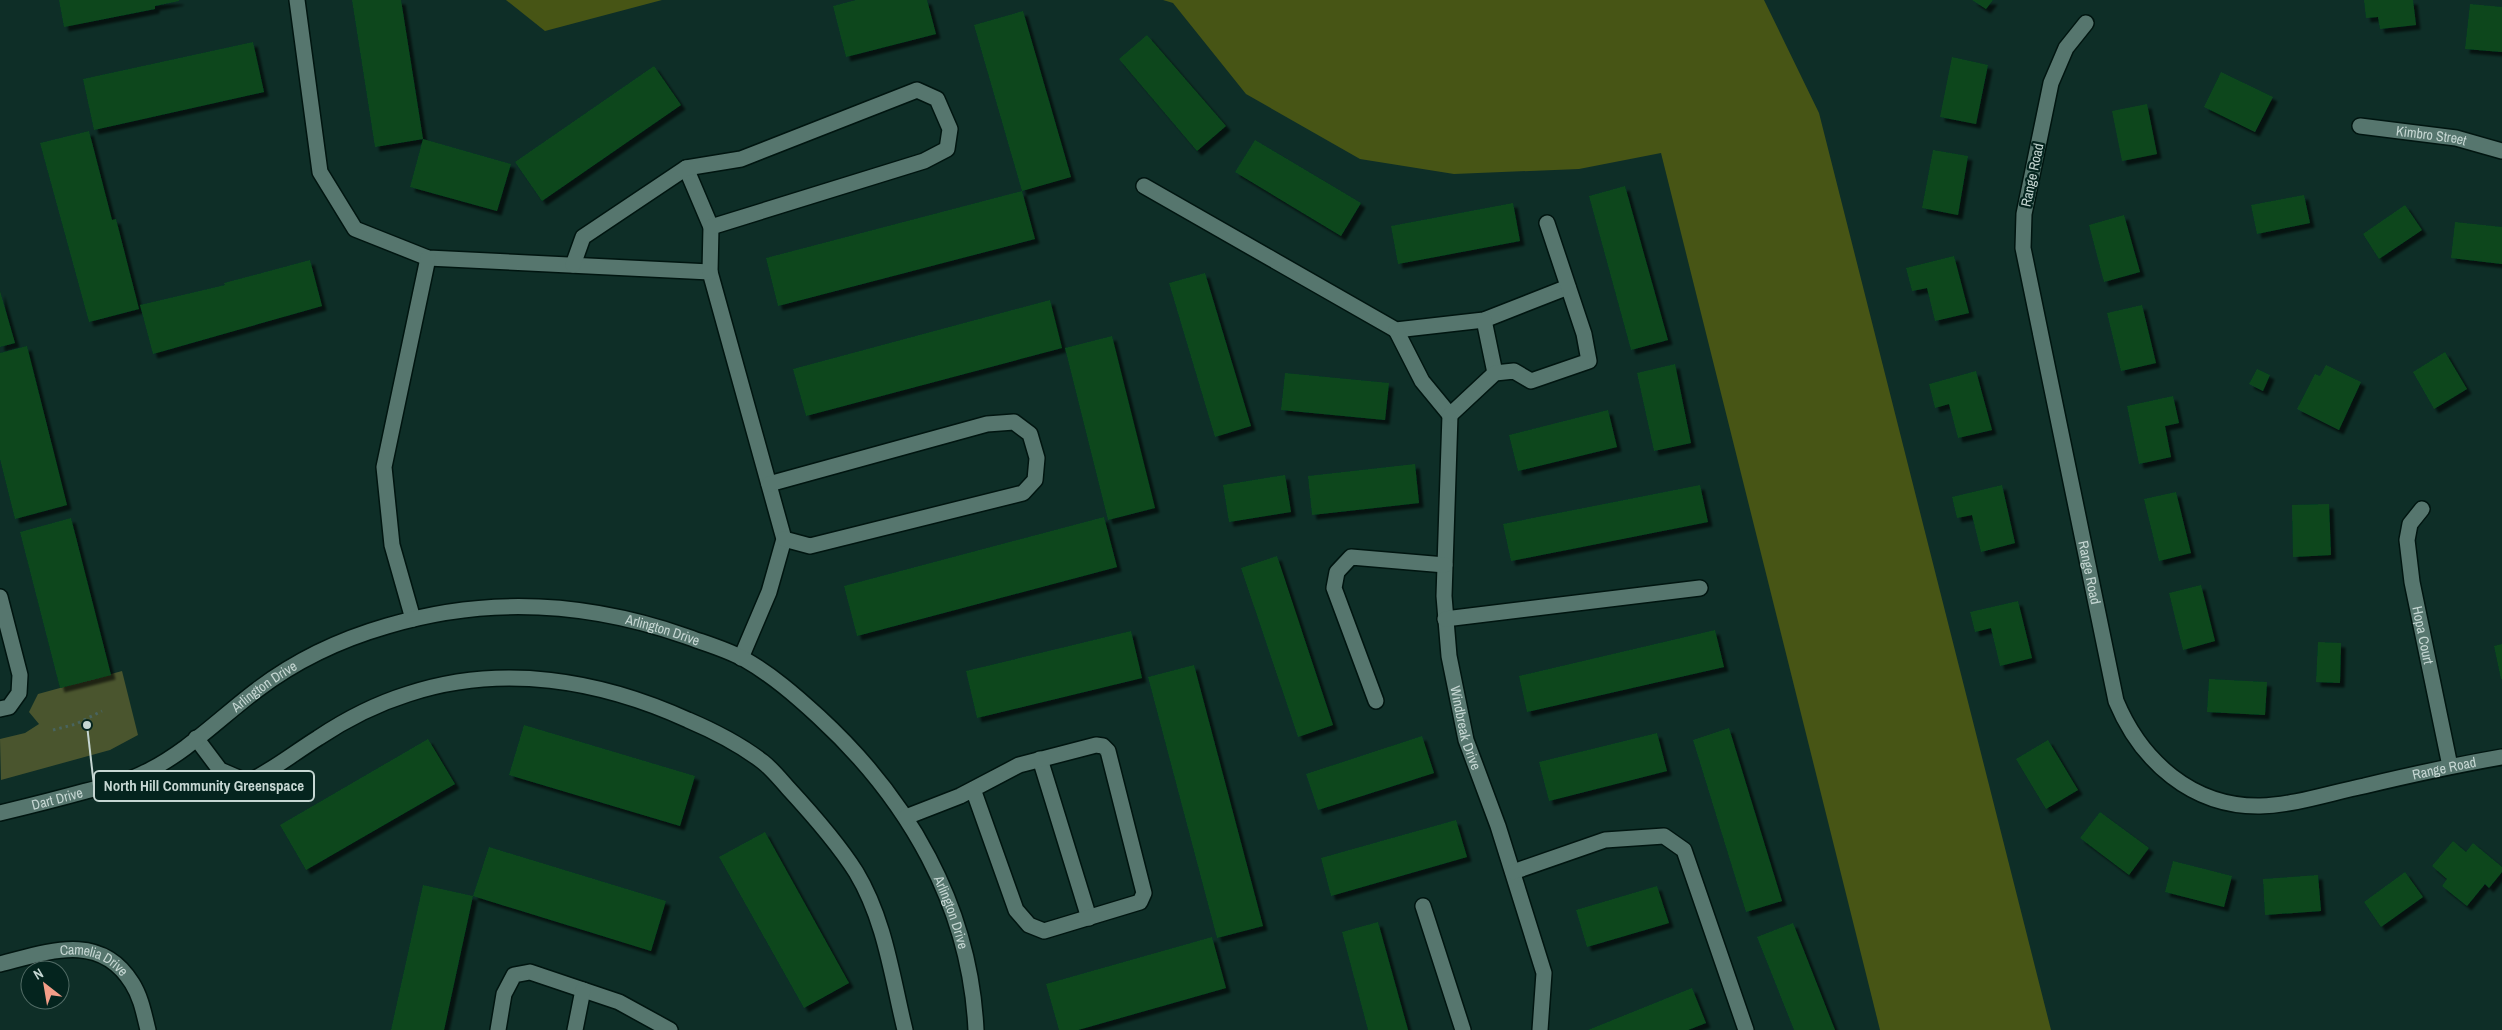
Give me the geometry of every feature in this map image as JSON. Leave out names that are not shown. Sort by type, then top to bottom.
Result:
[{"type":"street","points":[[297,0],[320,172],[355,229],[428,258],[710,272]]},
{"type":"street","name":"Range Road","points":[[2086,23],[2066,48],[2051,83],[2022,230],[2023,248],[2112,682],[2116,701],[2124,720],[2147,755],[2172,778],[2201,794],[2220,801],[2250,806],[2291,802],[2450,766],[2502,757]]},
{"type":"street","points":[[573,265],[583,237],[686,168],[741,159],[917,90],[937,99],[950,129],[947,149],[924,161],[711,227]]},
{"type":"street","name":"Kimbro Street","points":[[2360,126],[2456,138],[2502,151]]},
{"type":"street","points":[[686,168],[711,227],[710,272],[784,540],[769,592],[741,658]]},
{"type":"street","points":[[1144,186],[1396,330],[1422,381],[1450,415],[1495,373],[1514,371],[1531,381],[1589,361],[1584,334],[1546,223]]},
{"type":"street","points":[[413,619],[392,545],[384,467],[428,258]]},
{"type":"street","points":[[1396,330],[1484,320],[1568,286]]},
{"type":"street","points":[[1484,320],[1495,373]]},
{"type":"street","name":"Windbreak Drive","points":[[1450,415],[1445,565],[1449,656],[1466,740],[1513,872],[1544,973],[1540,1030]]},
{"type":"street","points":[[768,484],[986,424],[1014,422],[1030,434],[1038,458],[1035,480],[1023,493],[810,546],[784,540]]},
{"type":"street","name":"Hopa Court","points":[[2422,509],[2410,524],[2408,548],[2412,582],[2450,766]]},
{"type":"street","points":[[1376,701],[1334,588],[1337,572],[1351,557],[1445,565]]},
{"type":"street","points":[[1446,618],[1700,588]]},
{"type":"street","points":[[0,597],[20,674],[19,693],[9,707],[0,709]]},
{"type":"street","name":"Arlington Drive","points":[[167,759],[260,687],[316,654],[350,639],[413,619],[497,606],[538,606],[576,609],[652,625],[741,658],[782,683],[848,744],[874,773],[906,818],[934,868],[948,900],[965,955],[976,1030]]},
{"type":"street","points":[[196,738],[220,770],[248,782],[358,714],[408,694],[455,683],[491,679],[546,679],[594,686],[656,705],[735,744],[765,763],[813,814],[856,873],[875,914],[891,961],[905,1030]]},
{"type":"street","points":[[906,818],[973,789],[1019,765],[1096,745],[1103,746],[1108,751],[1144,893],[1140,902],[1044,931],[1029,925],[1016,910],[973,789]]},
{"type":"street","name":"Dart Drive","points":[[0,814],[125,781],[146,772],[167,759]]},
{"type":"street","points":[[1040,759],[1089,918]]},
{"type":"street","points":[[1513,872],[1605,840],[1664,836],[1684,850],[1746,1030]]},
{"type":"street","points":[[1423,906],[1463,1030]]},
{"type":"street","name":"Camelia Drive","points":[[0,964],[68,948],[96,953],[109,959],[124,972],[133,984],[148,1030]]},
{"type":"street","points":[[498,1030],[504,994],[514,975],[530,972],[619,1002],[670,1030]]},
{"type":"street","points":[[575,1030],[583,990]]},
{"type":"path","points":[[53,730],[76,724],[102,711]]},
{"type":"green space","points":[[506,0],[662,0],[545,31]]},
{"type":"green space","points":[[1163,0],[1764,0],[1819,113],[2051,1030],[1880,1030],[1661,153],[1579,169],[1454,174],[1360,159],[1246,94],[1173,3]]},
{"type":"green space","points":[[122,671],[138,735],[110,750],[1,780],[0,739],[25,733],[39,724],[29,712],[38,694]]},
{"type":"building","points":[[59,0],[179,1],[155,6],[155,9],[64,27]]},
{"type":"building","points":[[352,0],[401,0],[423,139],[375,147]]},
{"type":"building","points":[[856,0],[927,0],[936,34],[846,57],[833,6]]},
{"type":"building","points":[[1972,0],[1993,0],[1986,9]]},
{"type":"building","points":[[2364,0],[2413,0],[2416,25],[2380,29],[2378,17],[2366,18]]},
{"type":"building","points":[[2470,4],[2502,7],[2502,52],[2465,49]]},
{"type":"building","points":[[1023,11],[1071,177],[1022,191],[974,25]]},
{"type":"building","points":[[1147,35],[1226,126],[1197,151],[1119,59]]},
{"type":"building","points":[[253,42],[264,92],[94,130],[83,79]]},
{"type":"building","points":[[1952,57],[1988,65],[1976,124],[1940,117]]},
{"type":"building","points":[[654,66],[681,105],[542,201],[515,162]]},
{"type":"building","points":[[2221,72],[2273,97],[2255,132],[2204,107]]},
{"type":"building","points":[[2147,104],[2157,154],[2122,161],[2112,111]]},
{"type":"building","points":[[89,131],[112,220],[116,219],[139,309],[89,322],[40,143]]},
{"type":"building","points":[[423,139],[511,164],[497,211],[410,187]]},
{"type":"building","points":[[1255,140],[1361,203],[1341,236],[1235,172]]},
{"type":"building","points":[[1933,150],[1968,156],[1958,215],[1922,208]]},
{"type":"building","points":[[1625,186],[1668,340],[1631,350],[1589,196]]},
{"type":"building","points":[[1022,191],[1035,239],[778,306],[766,258]]},
{"type":"building","points":[[2304,195],[2310,223],[2257,234],[2251,205]]},
{"type":"building","points":[[1513,203],[1520,241],[1398,264],[1391,226]]},
{"type":"building","points":[[2405,205],[2422,230],[2379,259],[2363,234]]},
{"type":"building","points":[[2124,215],[2140,272],[2104,282],[2089,225]]},
{"type":"building","points":[[2455,222],[2502,227],[2502,264],[2451,258]]},
{"type":"building","points":[[1954,256],[1969,313],[1935,321],[1927,288],[1912,291],[1906,268]]},
{"type":"building","points":[[310,260],[322,306],[153,354],[140,305],[225,285],[224,283]]},
{"type":"building","points":[[1205,273],[1251,426],[1215,437],[1169,283]]},
{"type":"building","points":[[0,291],[15,343],[0,347]]},
{"type":"building","points":[[1050,300],[1062,348],[806,416],[793,369]]},
{"type":"building","points":[[2142,305],[2156,363],[2121,371],[2107,313]]},
{"type":"building","points":[[1112,336],[1155,508],[1108,520],[1065,348]]},
{"type":"building","points":[[27,346],[67,505],[15,519],[0,459],[0,353]]},
{"type":"building","points":[[2445,352],[2467,389],[2434,409],[2413,372]]},
{"type":"building","points":[[1675,364],[1691,443],[1654,451],[1637,373]]},
{"type":"building","points":[[2326,365],[2361,382],[2339,430],[2297,409],[2315,374],[2320,376]]},
{"type":"building","points":[[2257,369],[2270,375],[2263,391],[2249,384]]},
{"type":"building","points":[[1976,371],[1992,430],[1958,438],[1949,404],[1935,408],[1929,384]]},
{"type":"building","points":[[1285,373],[1389,383],[1385,420],[1281,410]]},
{"type":"building","points":[[2173,396],[2179,423],[2165,426],[2171,457],[2139,464],[2127,406]]},
{"type":"building","points":[[1608,410],[1617,447],[1518,471],[1509,435]]},
{"type":"building","points":[[1415,464],[1419,503],[1312,515],[1308,476]]},
{"type":"building","points":[[1285,475],[1291,512],[1229,522],[1223,485]]},
{"type":"building","points":[[1700,485],[1708,522],[1511,561],[1503,524]]},
{"type":"building","points":[[2002,485],[2015,543],[1981,552],[1972,515],[1957,518],[1952,497]]},
{"type":"building","points":[[2176,492],[2191,553],[2159,561],[2144,499]]},
{"type":"building","points":[[2329,504],[2331,555],[2293,557],[2292,505]]},
{"type":"building","points":[[1104,517],[1117,567],[857,636],[844,586]]},
{"type":"building","points":[[71,518],[111,675],[60,688],[20,532]]},
{"type":"building","points":[[1277,556],[1333,725],[1298,737],[1241,568]]},
{"type":"building","points":[[2201,585],[2215,641],[2183,650],[2169,593]]},
{"type":"building","points":[[2018,601],[2032,658],[2000,666],[1991,628],[1975,632],[1970,612]]},
{"type":"building","points":[[1715,630],[1724,667],[1527,712],[1519,676]]},
{"type":"building","points":[[1131,631],[1142,678],[977,718],[966,671]]},
{"type":"building","points":[[2318,642],[2341,643],[2340,683],[2316,682]]},
{"type":"building","points":[[2502,644],[2502,679],[2501,679],[2494,646]]},
{"type":"building","points":[[1194,665],[1263,926],[1217,938],[1148,677]]},
{"type":"building","points":[[2209,679],[2267,682],[2265,715],[2207,712]]},
{"type":"building","points":[[524,725],[695,776],[680,826],[509,775]]},
{"type":"building","points":[[1729,728],[1782,901],[1746,912],[1693,740]]},
{"type":"building","points":[[1657,733],[1667,771],[1549,801],[1539,762]]},
{"type":"building","points":[[1422,736],[1434,773],[1318,810],[1306,774]]},
{"type":"building","points":[[428,739],[455,784],[306,870],[280,825]]},
{"type":"building","points":[[2048,740],[2078,790],[2046,809],[2016,759]]},
{"type":"building","points":[[2100,812],[2149,848],[2129,875],[2080,838]]},
{"type":"building","points":[[1456,820],[1467,857],[1331,896],[1321,858]]},
{"type":"building","points":[[765,832],[849,983],[804,1008],[719,857]]},
{"type":"building","points":[[2453,841],[2466,852],[2473,843],[2502,867],[2502,872],[2489,888],[2485,884],[2467,906],[2442,886],[2447,879],[2432,866]]},
{"type":"building","points":[[489,847],[666,901],[651,951],[473,896]]},
{"type":"building","points":[[2173,861],[2232,876],[2224,907],[2165,892]]},
{"type":"building","points":[[2405,872],[2423,897],[2381,927],[2364,902]]},
{"type":"building","points":[[2318,875],[2321,911],[2265,915],[2263,879]]},
{"type":"building","points":[[423,885],[473,896],[444,1030],[391,1030]]},
{"type":"building","points":[[1657,886],[1669,923],[1587,947],[1576,910]]},
{"type":"building","points":[[1378,922],[1408,1030],[1368,1030],[1342,932]]},
{"type":"building","points":[[1793,923],[1835,1030],[1794,1030],[1757,937]]},
{"type":"building","points":[[1212,937],[1226,988],[1078,1030],[1059,1030],[1046,984]]},
{"type":"building","points":[[1692,988],[1706,1023],[1688,1030],[1588,1030]]},
{"type":"place","name":"North Hill Community Greenspace","points":[[87,725]]}]
